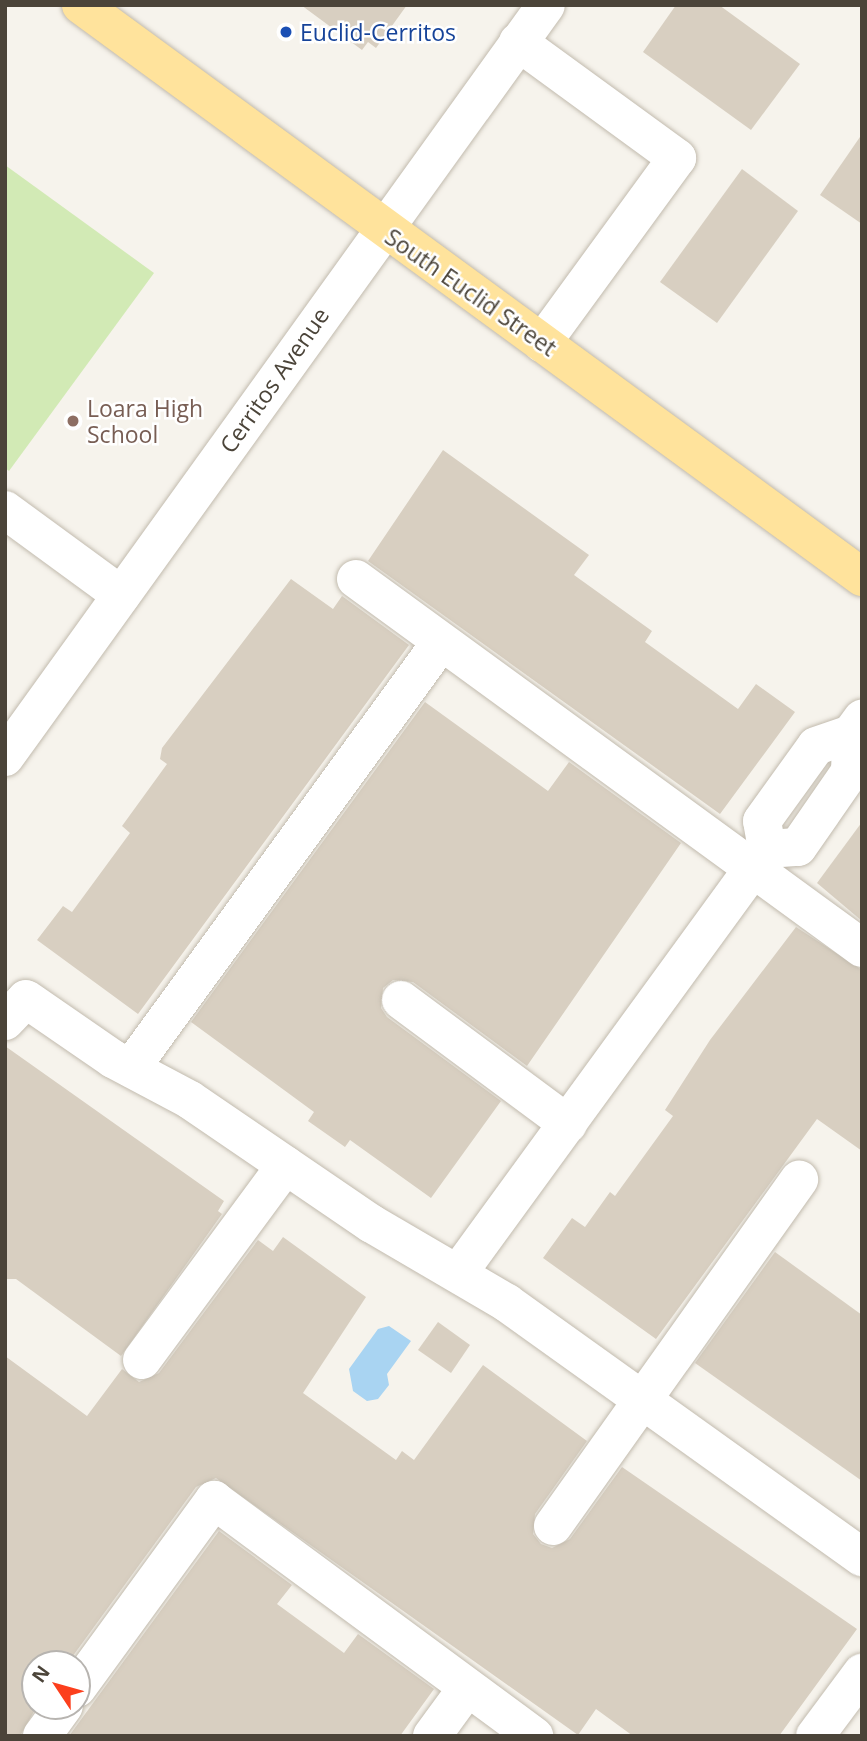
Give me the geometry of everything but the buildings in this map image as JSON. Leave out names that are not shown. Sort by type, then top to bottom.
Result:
[{"type":"main road","name":"South Euclid Street","points":[[81,5],[383,229],[862,577]]},
{"type":"street","name":"Cerritos Avenue","points":[[5,757],[545,5]]},
{"type":"street","points":[[518,42],[677,158],[542,343]]},
{"type":"street","points":[[5,510],[121,595]]},
{"type":"street","points":[[356,579],[441,642],[760,859],[862,948]]},
{"type":"street","points":[[131,1068],[441,642]]},
{"type":"street","points":[[458,1272],[760,859],[798,847],[850,772],[856,726]]},
{"type":"street","points":[[5,1021],[26,999],[131,1068],[458,1272],[640,1404],[862,1557]]},
{"type":"street","points":[[401,1000],[568,1124]]},
{"type":"street","points":[[142,1360],[286,1165]]},
{"type":"street","points":[[553,1526],[799,1180]]},
{"type":"street","points":[[91,1669],[214,1500],[534,1736]]},
{"type":"street","points":[[815,1736],[862,1673]]},
{"type":"street","points":[[432,1736],[467,1688]]},
{"type":"street","points":[[42,1736],[54,1720]]},
{"type":"green space","points":[[5,165],[154,273],[9,471],[5,468]]},
{"type":"water","points":[[389,1326],[411,1341],[387,1374],[389,1385],[378,1399],[367,1401],[353,1391],[349,1369],[378,1329]]},
{"type":"place","name":"Euclid-Cerritos","points":[[286,32]]},
{"type":"place","name":"Loara High School","points":[[73,421]]}]
